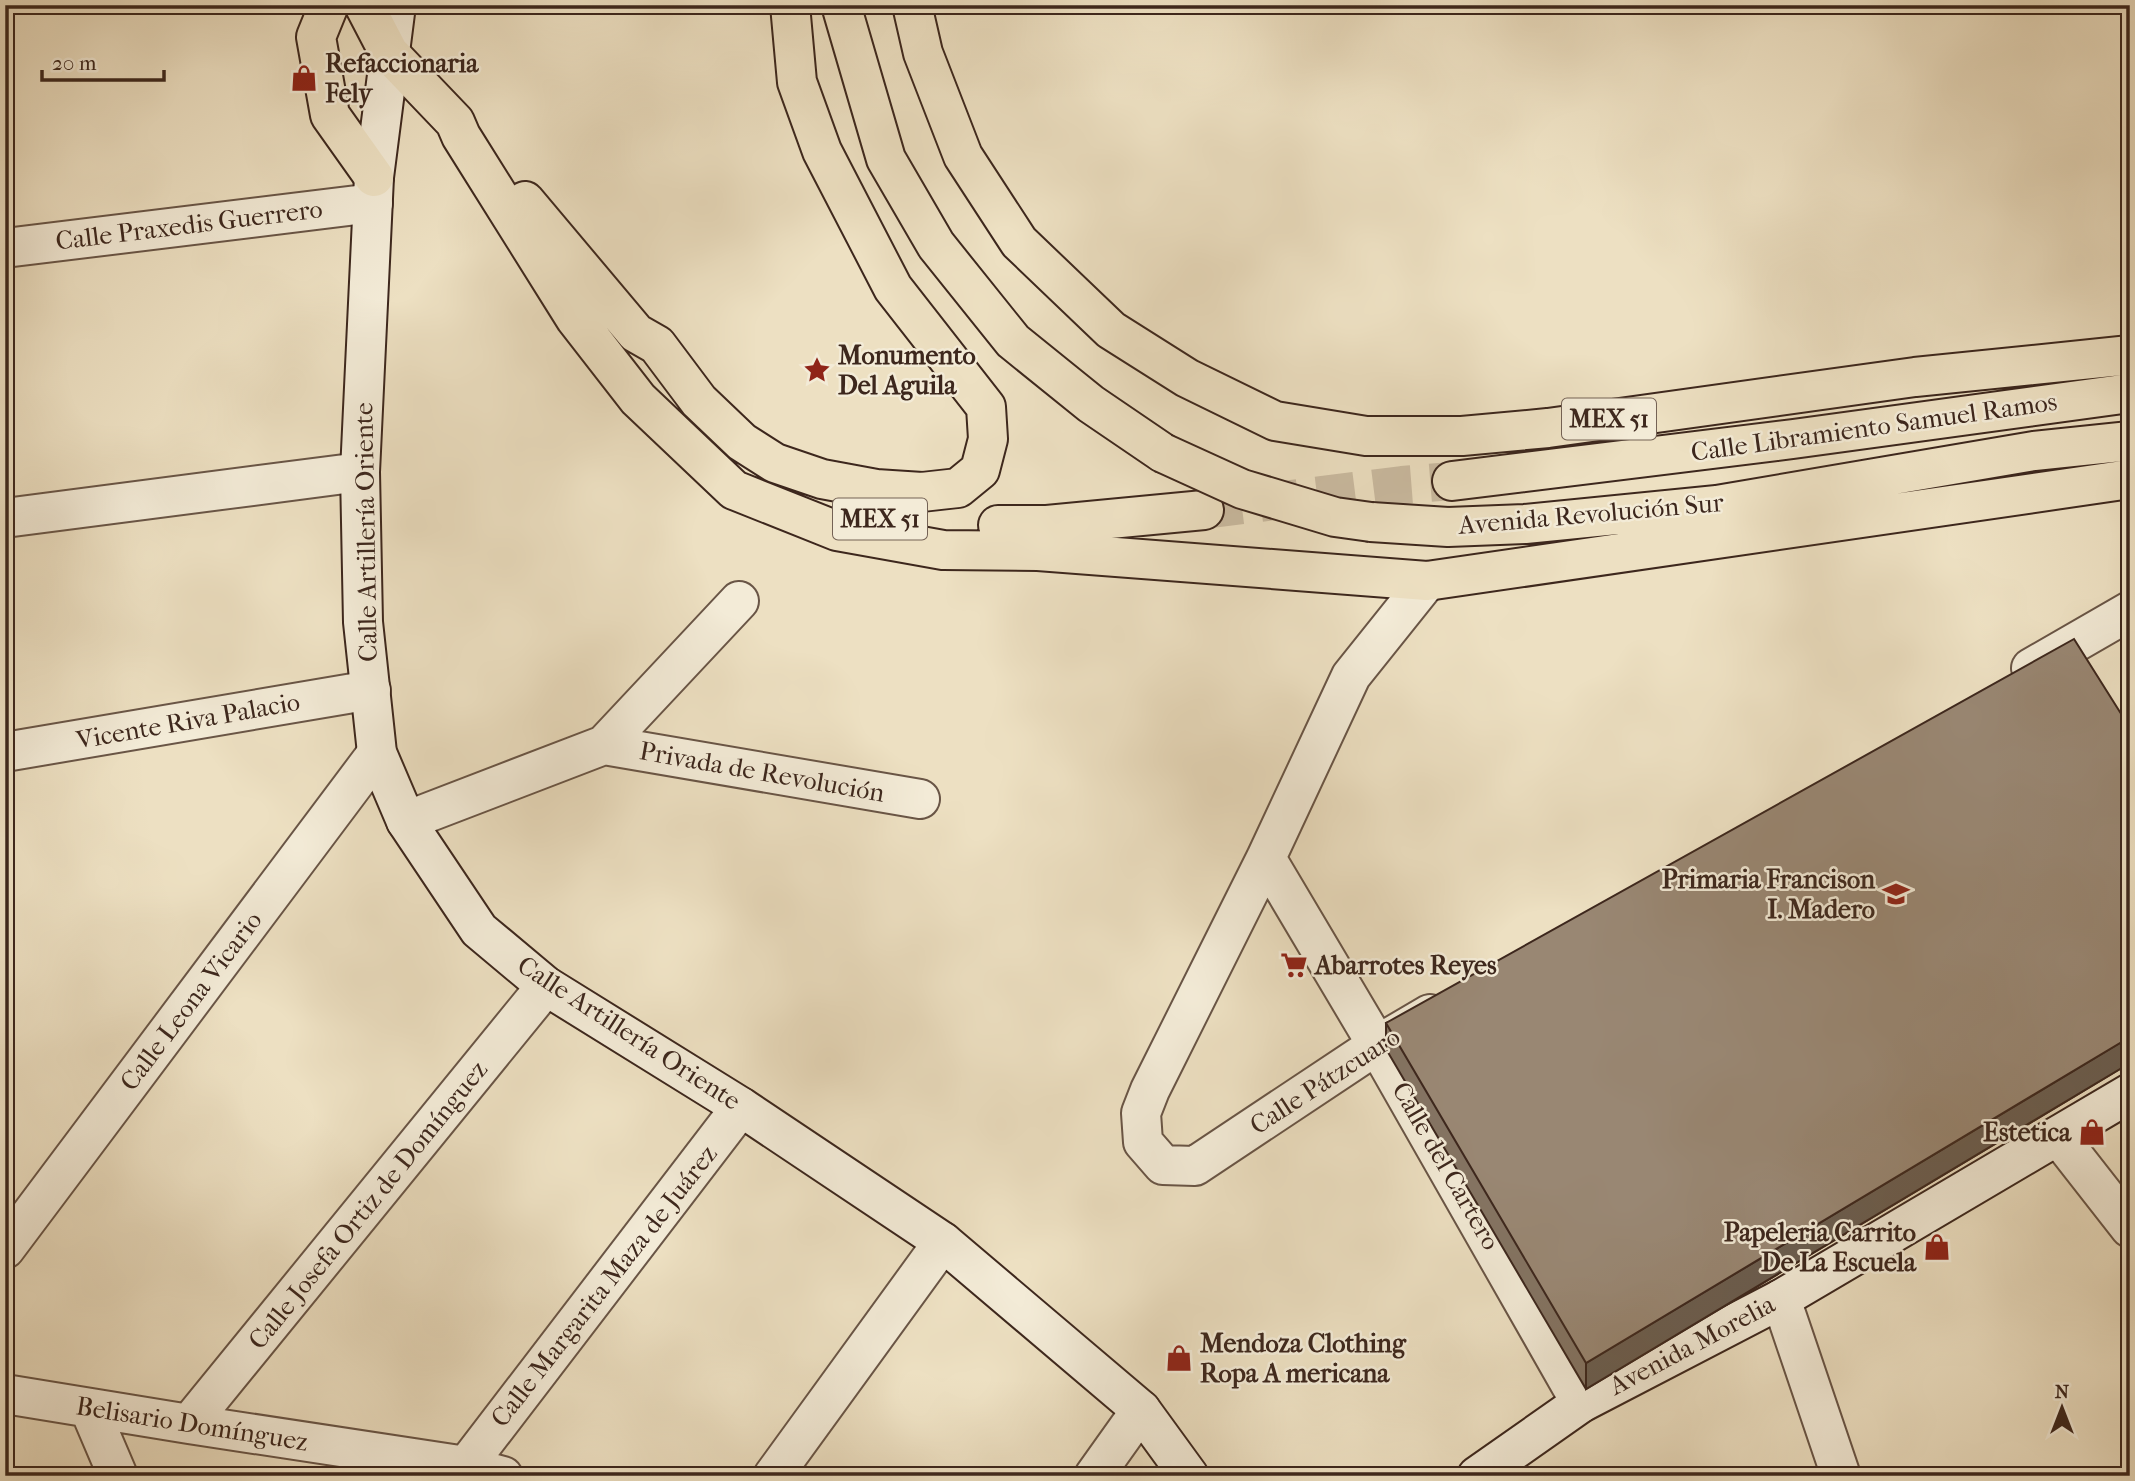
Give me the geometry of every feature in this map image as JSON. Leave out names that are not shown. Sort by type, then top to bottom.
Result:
[{"type":"main road","points":[[328,5],[316,37],[330,115],[373,190]]},
{"type":"main road","points":[[364,5],[389,53],[467,132],[636,333],[657,345],[699,401],[742,442],[775,463],[822,479],[876,489],[922,492],[958,488],[980,470],[988,439],[986,407],[893,289],[822,151],[797,82],[790,5]]},
{"type":"main road","name":"Avenida Revolución Sur","points":[[841,5],[886,159],[936,245],[1013,341],[1091,404],[1163,453],[1242,489],[1335,517],[1371,522],[1448,527],[1525,524],[1717,505],[2034,451],[2130,441]]},
{"type":"main road","name":"MEX 51","points":[[912,5],[923,53],[963,156],[1019,242],[1111,330],[1187,378],[1275,421],[1366,436],[1462,436],[1549,428],[1914,377],[2130,355]]},
{"type":"main road","points":[[455,122],[461,136],[575,318],[638,399],[734,490],[837,531],[943,550],[1038,551],[1427,581],[2130,479]]},
{"type":"main road","name":"MEX 51","points":[[636,333],[636,355],[664,395],[742,466],[816,502],[899,524],[1046,525],[1204,510]]},
{"type":"main road","name":"Calle Libramiento Samuel Ramos","points":[[1452,481],[1793,439],[2130,393]]},
{"type":"street","name":"Calle Artillería Oriente","points":[[396,5],[373,190],[360,472],[362,622],[377,753],[406,821],[479,930],[547,986],[741,1107],[943,1242],[1141,1409],[1189,1476]]},
{"type":"street","name":"Calle Praxedis Guerrero","points":[[5,248],[373,190]]},
{"type":"street","points":[[5,518],[360,472]]},
{"type":"street","points":[[1266,858],[1351,676],[1427,581]]},
{"type":"street","name":"Privada de Revolución","points":[[406,821],[604,745],[739,601]]},
{"type":"street","points":[[1998,687],[2130,611]]},
{"type":"street","name":"Vicente Riva Palacio","points":[[5,752],[371,690]]},
{"type":"street","name":"Privada de Revolución","points":[[604,745],[920,799]]},
{"type":"street","name":"Calle Leona Vicario","points":[[5,1249],[377,753]]},
{"type":"street","name":"Calle del Cartero","points":[[1266,858],[1377,1045],[1581,1403]]},
{"type":"street","name":"Calle Pátzcuaro","points":[[1266,858],[1141,1113],[1143,1142],[1163,1165],[1195,1166],[1377,1045],[1461,996]]},
{"type":"street","name":"Calle Josefa Ortiz de Domínguez","points":[[189,1424],[547,986]]},
{"type":"street","name":"Avenida Morelia","points":[[1476,1476],[1581,1403],[1781,1299],[2130,1093]]},
{"type":"street","name":"Calle Margarita Maza de Juárez","points":[[466,1466],[741,1107]]},
{"type":"street","points":[[2058,1136],[2130,1228]]},
{"type":"street","points":[[773,1476],[943,1242]]},
{"type":"street","points":[[1781,1299],[1841,1476]]},
{"type":"street","name":"Belisario Domínguez","points":[[5,1394],[466,1466],[503,1476]]},
{"type":"street","points":[[89,1408],[118,1476]]},
{"type":"street","points":[[1094,1476],[1141,1409]]},
{"type":"building","name":"Primaria Francison I. Madero","points":[[2074,639],[2130,728],[2130,1037],[1586,1363],[1386,1023]]},
{"type":"tunnel","points":[[1204,510],[1452,481]]},
{"type":"place","name":"Refaccionaria Fely","points":[[304,78]]},
{"type":"place","name":"Monumento Del Aguila","points":[[817,370]]},
{"type":"place","name":"Primaria Francison I. Madero","points":[[1896,894]]},
{"type":"place","name":"Abarrotes Reyes","points":[[1294,965]]},
{"type":"place","name":"Estetica","points":[[2092,1132]]},
{"type":"place","name":"Papeleria Carrito De La Escuela","points":[[1937,1247]]},
{"type":"place","name":"Mendoza Clothing Ropa A mericana","points":[[1179,1358]]}]
